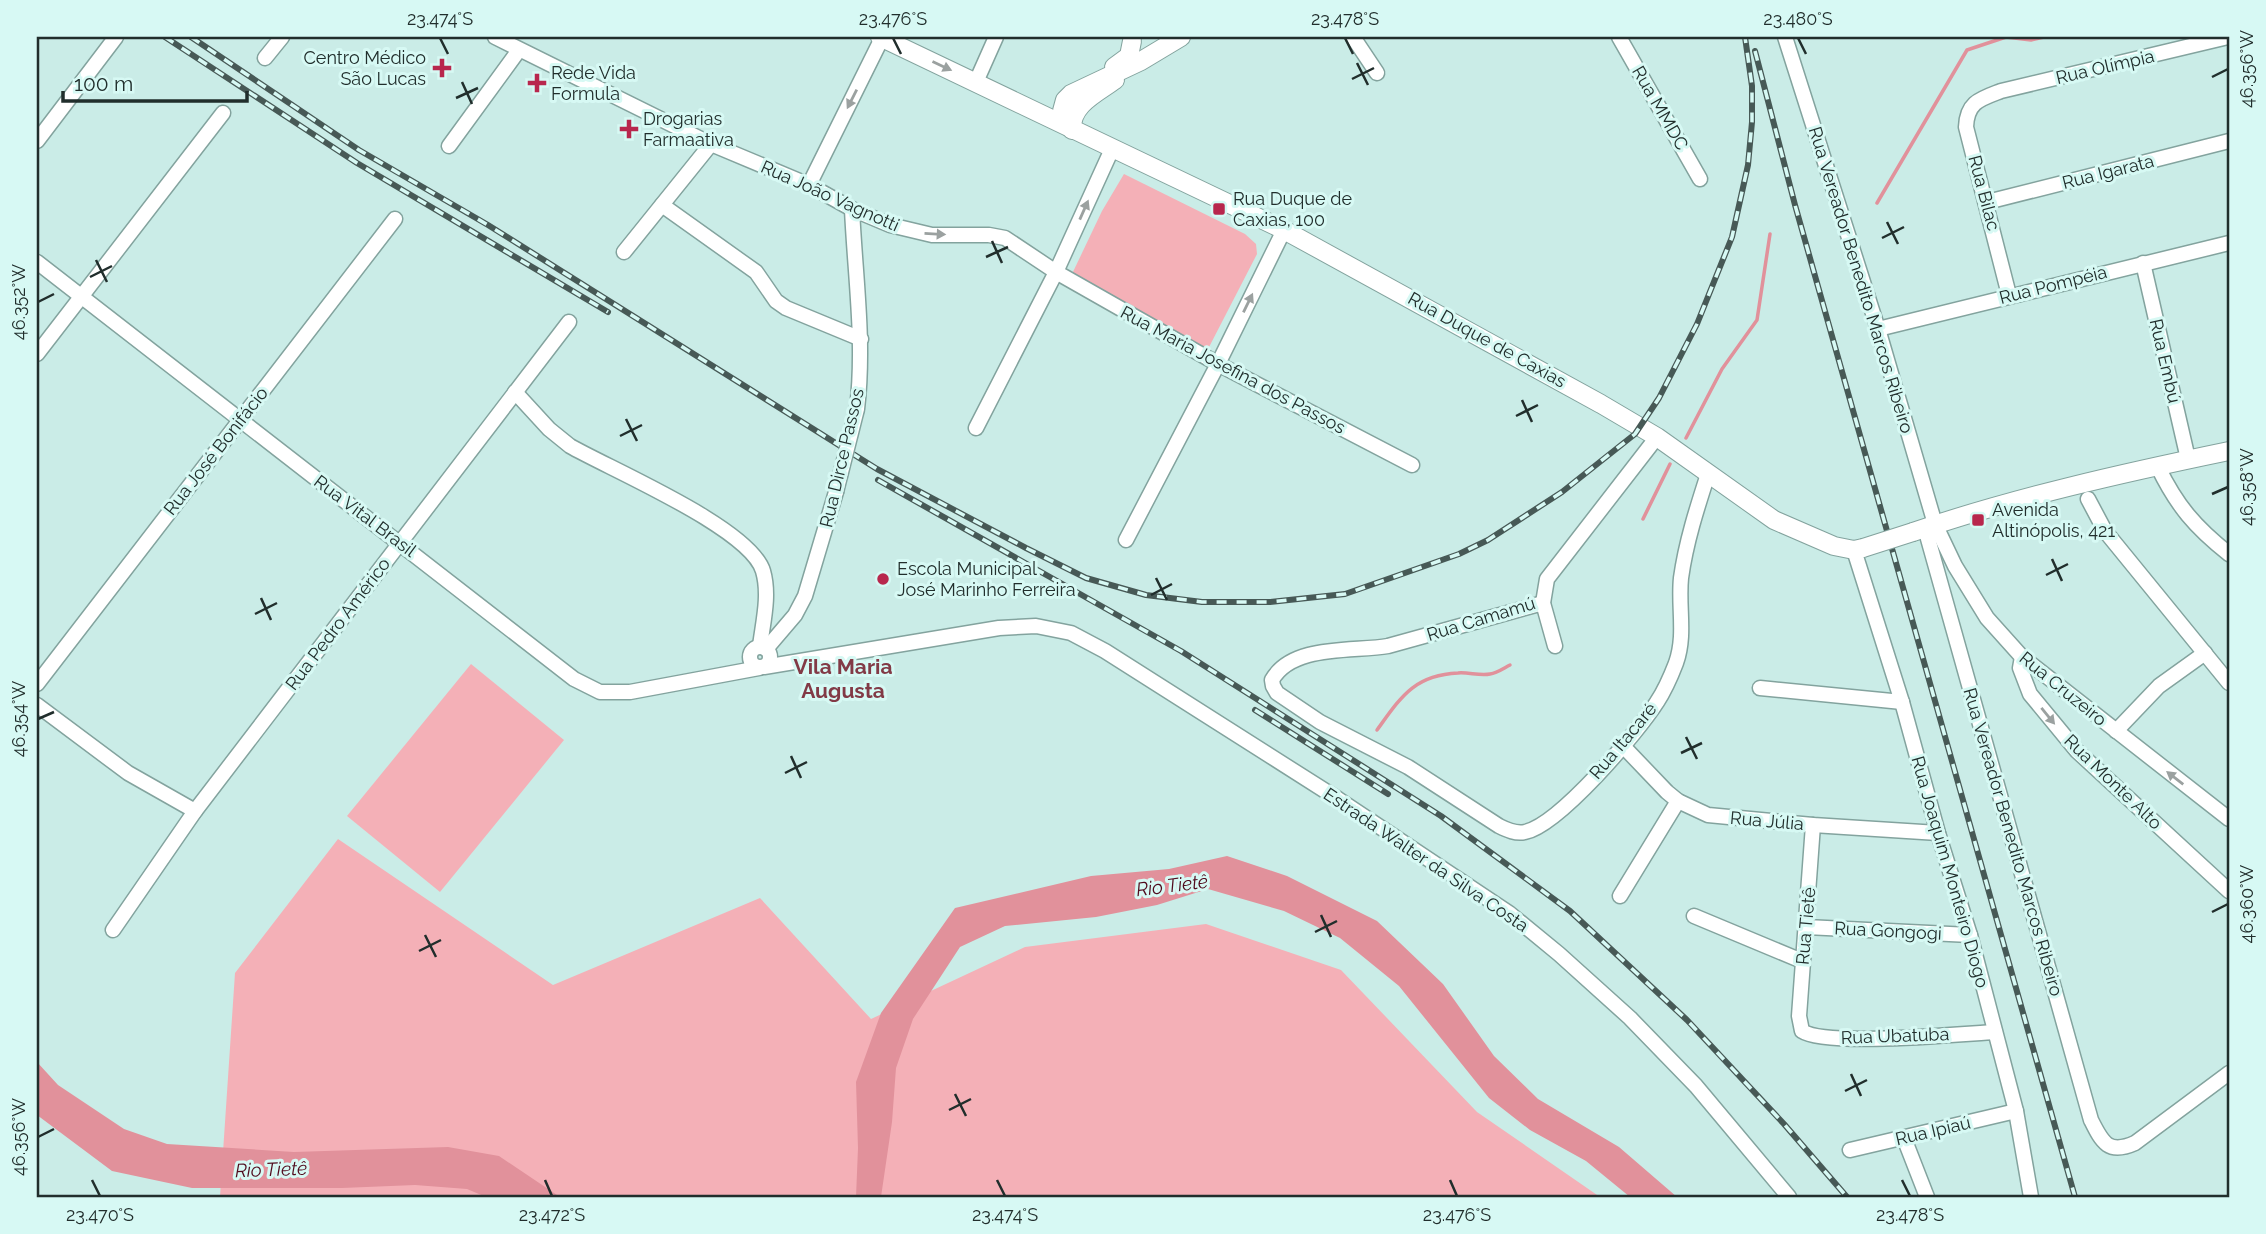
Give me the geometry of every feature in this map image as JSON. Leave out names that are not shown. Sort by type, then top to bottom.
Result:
[{"type":"main road","name":"Rua Duque de Caxias","points":[[881,37],[1284,230],[1527,361],[1657,437],[1774,520],[1834,547],[1858,549]]},
{"type":"main road","points":[[1072,130],[1062,111],[1065,100],[1129,56],[1130,39],[1142,45],[1161,37]]},
{"type":"main road","points":[[1072,130],[1071,120],[1076,110],[1141,61],[1181,37]]},
{"type":"main road","points":[[1091,83],[1141,61]]},
{"type":"main road","points":[[1039,113],[1062,111]]},
{"type":"main road","points":[[1858,549],[2008,503],[2229,451]]},
{"type":"street","points":[[37,141],[116,37]]},
{"type":"street","points":[[265,58],[282,37]]},
{"type":"street","name":"Rua João Vagnotti","points":[[495,37],[711,144],[809,185],[852,209],[910,232],[932,235],[989,235],[1005,239],[1017,244],[1056,272]]},
{"type":"street","points":[[809,185],[881,37]]},
{"type":"street","points":[[976,82],[996,37]]},
{"type":"street","points":[[1353,37],[1377,73]]},
{"type":"street","name":"Rua MMDC","points":[[1619,37],[1700,178]]},
{"type":"street","name":"Rua Vereador Benedito Marcos Ribeiro","points":[[1784,37],[1878,329],[1924,528],[2091,1120],[2105,1144],[2123,1148],[2135,1143],[2229,1073]]},
{"type":"street","name":"Rua Olímpia","points":[[1982,98],[2228,37]]},
{"type":"street","points":[[449,146],[519,50]]},
{"type":"street","name":"Rua Bilac","points":[[1982,98],[1966,112],[1966,127],[2009,295]]},
{"type":"street","points":[[37,354],[223,113]]},
{"type":"street","name":"Rua Igarata","points":[[1987,202],[2229,141]]},
{"type":"street","points":[[624,253],[711,144]]},
{"type":"street","points":[[975,428],[1056,272],[1112,149]]},
{"type":"street","points":[[662,205],[756,272],[776,301],[786,308],[861,339]]},
{"type":"street","name":"Rua Dirce Passos","points":[[761,656],[795,615],[805,596],[857,409],[862,372],[852,209]]},
{"type":"street","name":"Rua José Bonifácio","points":[[37,684],[395,219]]},
{"type":"street","points":[[1126,540],[1284,230]]},
{"type":"street","name":"Rua Pompéia","points":[[1878,329],[2229,243]]},
{"type":"street","name":"Rua Vital Brasil","points":[[37,262],[239,421],[401,542],[574,679],[600,692],[630,692],[720,676],[761,656],[800,662],[999,628],[1036,626]]},
{"type":"street","name":"Rua Embú","points":[[2143,263],[2188,459]]},
{"type":"street","name":"Rua Maria Josefina dos Passos","points":[[1056,272],[1218,364],[1412,465]]},
{"type":"street","name":"Rua Pedro Américo","points":[[113,930],[195,811],[569,322]]},
{"type":"street","points":[[515,392],[549,429],[570,446],[725,529],[748,548],[762,568],[767,590],[761,656]]},
{"type":"street","name":"Rua Camamú","points":[[1499,826],[1408,767],[1296,707],[1277,693],[1272,680],[1282,667],[1322,650],[1388,646],[1543,603],[1547,579],[1557,564],[1657,437]]},
{"type":"street","points":[[2158,467],[2171,494],[2186,516],[2229,554]]},
{"type":"street","name":"Rua Itacaré","points":[[1499,826],[1511,832],[1524,833],[1569,803],[1623,746],[1657,703],[1677,661],[1682,640],[1681,580],[1684,559],[1693,520],[1709,474]]},
{"type":"street","points":[[2088,499],[2105,531],[2229,683]]},
{"type":"street","name":"Rua Cruzeiro","points":[[1924,528],[1955,566],[1987,618],[2022,657],[2229,819]]},
{"type":"street","name":"Rua Joaquim Monteiro Diogo","points":[[1858,549],[1938,833],[1970,934],[2016,1111],[2031,1197]]},
{"type":"street","points":[[1543,603],[1555,646]]},
{"type":"street","name":"Estrada Walter da Silva Costa","points":[[1036,626],[1071,633],[1105,651],[1338,799],[1509,913],[1630,1018],[1696,1086],[1789,1197]]},
{"type":"street","points":[[2116,732],[2159,686],[2205,653]]},
{"type":"street","name":"Rua Monte Alto","points":[[2022,657],[2020,668],[2030,694],[2077,751],[2229,891]]},
{"type":"street","points":[[1760,688],[1902,702]]},
{"type":"street","points":[[37,705],[128,773],[195,811]]},
{"type":"street","name":"Rua Júlia","points":[[1623,746],[1678,801],[1708,815],[1938,833]]},
{"type":"street","points":[[1620,896],[1678,801]]},
{"type":"street","name":"Rua Tietê","points":[[1800,1026],[1802,961],[1813,825]]},
{"type":"street","points":[[1694,916],[1802,961]]},
{"type":"street","name":"Rua Gongogi","points":[[1806,927],[1970,934]]},
{"type":"street","name":"Rua Ubatuba","points":[[1800,1026],[1807,1034],[1819,1037],[1865,1038],[1995,1032]]},
{"type":"street","name":"Rua Ipiaú","points":[[1850,1150],[2016,1111]]},
{"type":"street","points":[[1904,1138],[1927,1197]]},
{"type":"shaded area","points":[[1124,174],[1245,234],[1256,244],[1257,254],[1207,351],[1072,274],[1102,211]]},
{"type":"shaded area","points":[[471,664],[564,740],[440,892],[347,816]]},
{"type":"shaded area","points":[[338,839],[553,985],[760,898],[871,1019],[1025,947],[1206,924],[1341,970],[1477,1112],[1600,1197],[220,1197],[235,973]]},
{"type":"water","name":"Rio Tietê","points":[[1227,856],[1287,876],[1377,921],[1443,984],[1494,1056],[1538,1099],[1619,1147],[1677,1197],[1630,1197],[1586,1161],[1530,1130],[1489,1098],[1399,986],[1340,938],[1284,911],[1208,889],[1157,905],[1096,917],[1005,926],[960,947],[913,1019],[896,1068],[892,1122],[881,1197],[856,1197],[856,1082],[881,1013],[955,908],[1091,876],[1169,869]]},
{"type":"water","name":"Rio Tietê","points":[[37,1062],[58,1085],[124,1129],[167,1144],[294,1152],[448,1147],[499,1156],[560,1197],[486,1197],[467,1189],[415,1185],[192,1188],[112,1171],[37,1115]]},
{"type":"waterway","points":[[1877,203],[1967,50],[2006,37],[2031,40],[2044,37]]},
{"type":"waterway","points":[[1686,438],[1722,369],[1757,320],[1770,234]]},
{"type":"waterway","points":[[1643,519],[1670,464]]},
{"type":"waterway","points":[[1377,730],[1402,698],[1419,683],[1443,675],[1490,674],[1510,665]]},
{"type":"railway","points":[[165,37],[357,163],[608,312]]},
{"type":"railway","points":[[191,37],[359,150],[488,225],[877,469],[1086,578],[1146,595],[1202,602],[1270,602],[1345,594],[1459,554],[1488,540],[1562,492],[1635,434],[1659,398],[1697,324],[1732,237],[1748,165],[1752,122],[1752,86],[1745,37]]},
{"type":"railway","points":[[1755,51],[1795,205],[2075,1197]]},
{"type":"railway","points":[[878,480],[1181,651],[1441,816],[1570,911],[1687,1020],[1784,1124],[1847,1197]]},
{"type":"railway","points":[[1255,710],[1388,794]]},
{"type":"place","name":"Centro Médico São Lucas","points":[[442,68]]},
{"type":"place","name":"Rede Vida Formula","points":[[537,83]]},
{"type":"place","name":"Drogarias Farmaativa","points":[[629,129]]},
{"type":"place","name":"Rua Duque de Caxias, 100","points":[[1219,209]]},
{"type":"place","name":"Avenida Altinópolis, 421","points":[[1978,520]]},
{"type":"place","name":"Escola Municipal José Marinho Ferreira","points":[[883,579]]},
{"type":"district","name":"Vila Maria Augusta","points":[[843,679]]}]
